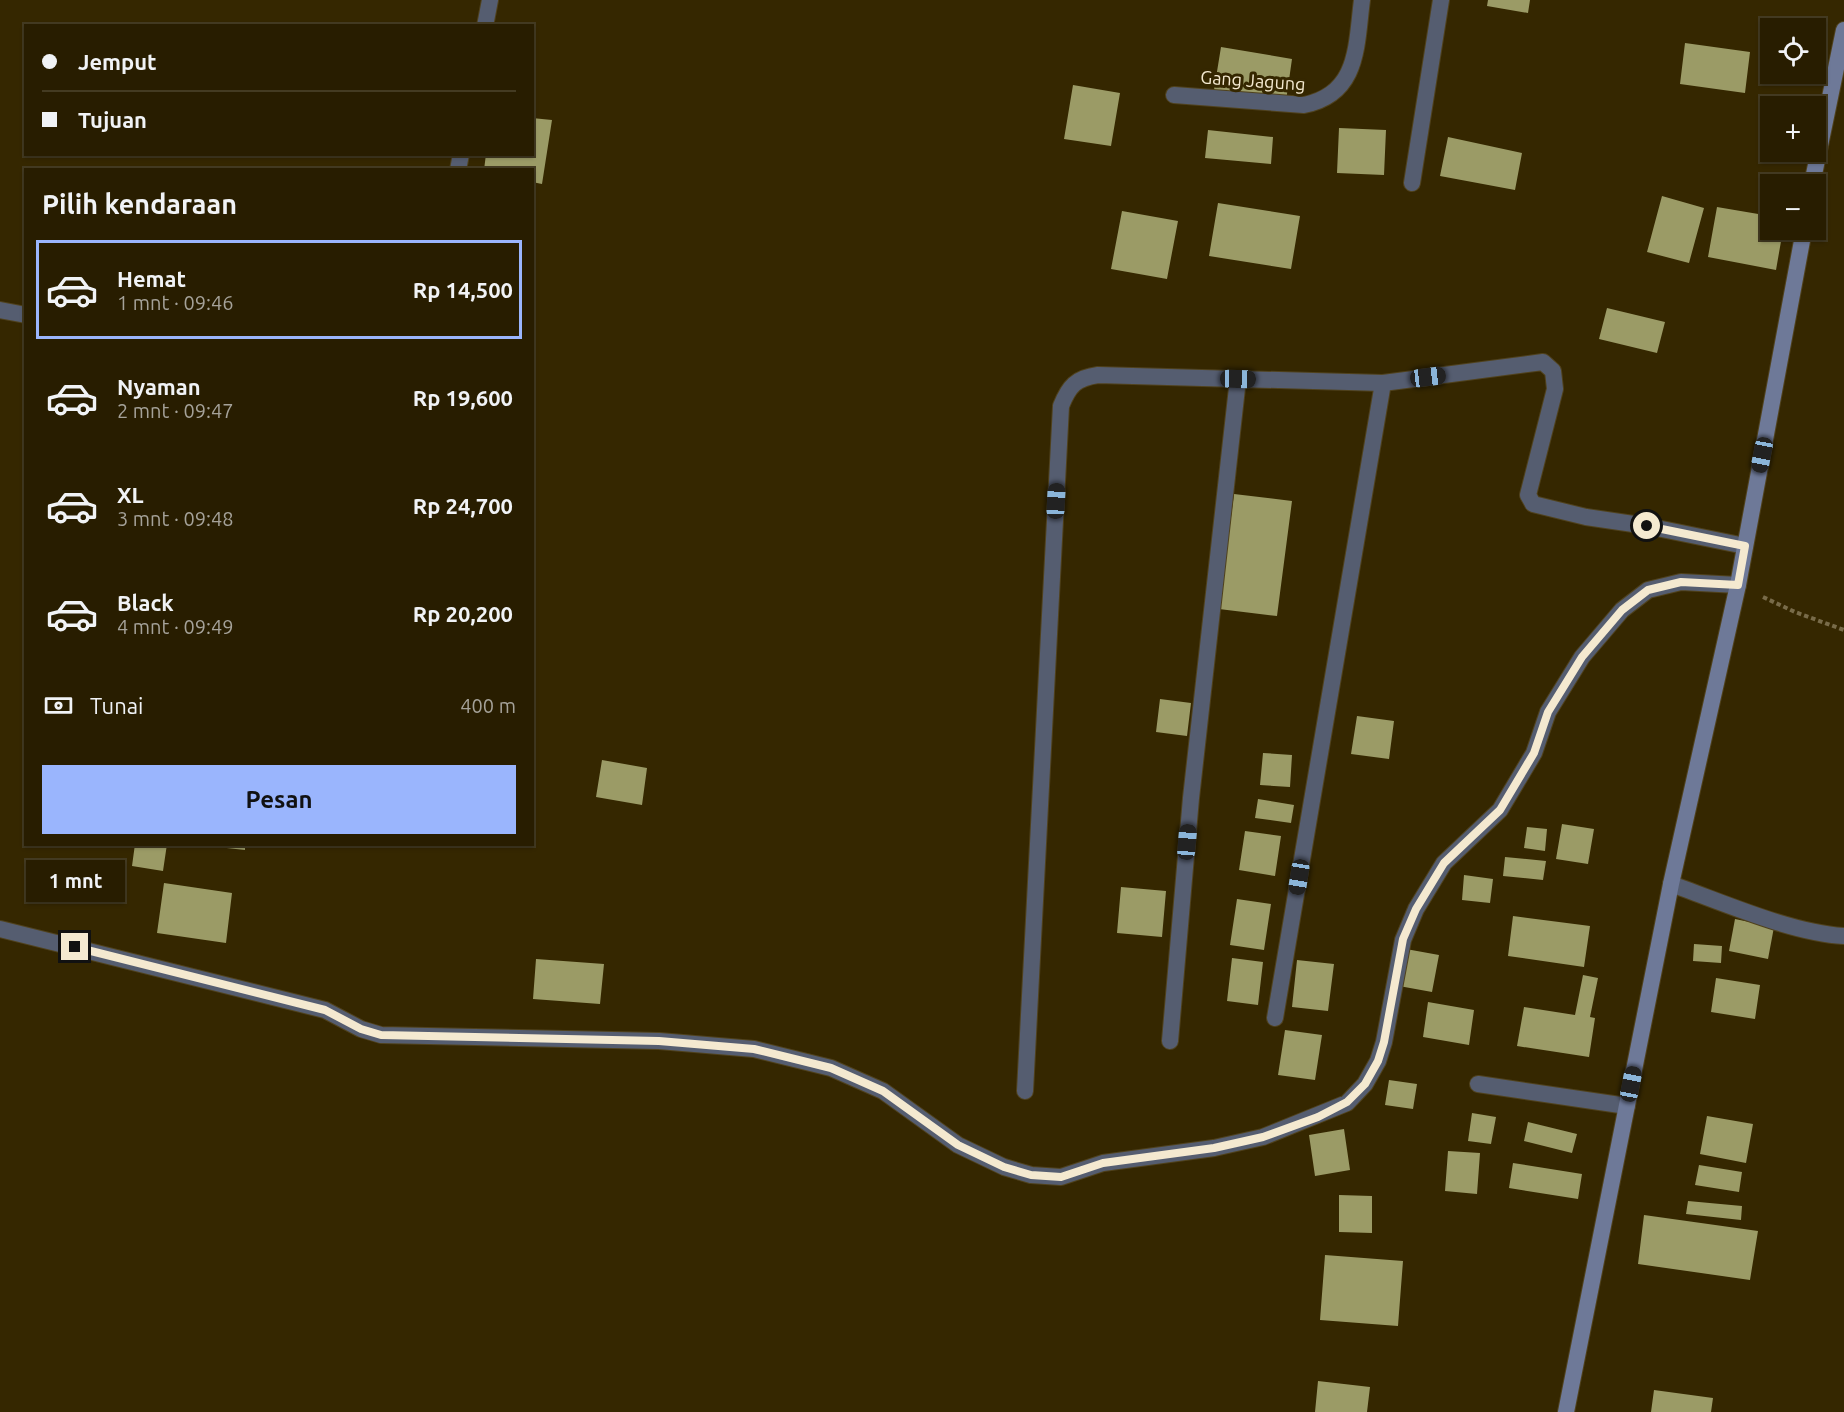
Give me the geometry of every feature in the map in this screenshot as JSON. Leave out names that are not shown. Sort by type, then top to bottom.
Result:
[{"type":"main road","points":[[1814,174],[1844,30]]},
{"type":"main road","points":[[1566,1412],[1671,884],[1738,585],[1802,240]]},
{"type":"street","points":[[485,24],[490,0]]},
{"type":"street","name":"Gang Jagung","points":[[1174,94],[1304,105],[1324,101],[1346,78],[1354,63],[1362,0]]},
{"type":"street","points":[[1412,183],[1441,0]]},
{"type":"street","points":[[0,310],[24,315]]},
{"type":"street","points":[[1025,1091],[1061,406],[1071,385],[1091,376],[1383,382],[1543,362],[1553,371],[1555,389],[1528,495],[1533,504],[1586,517],[1647,526],[1745,546]]},
{"type":"street","points":[[1170,1041],[1191,798],[1238,379]]},
{"type":"street","points":[[1275,1018],[1383,382]]},
{"type":"street","points":[[0,929],[325,1010],[361,1029],[381,1035],[659,1041],[754,1049],[831,1068],[883,1091],[958,1145],[1004,1167],[1031,1175],[1061,1177],[1103,1163],[1214,1148],[1263,1137],[1318,1117],[1347,1102],[1365,1084],[1378,1061],[1384,1042],[1403,939],[1416,909],[1444,863],[1500,810],[1534,753],[1548,712],[1582,657],[1622,610],[1648,590],[1681,582],[1738,585]]},
{"type":"street","points":[[1671,884],[1769,918],[1831,936],[1844,936]]},
{"type":"street","points":[[1478,1084],[1627,1106]]},
{"type":"path","points":[[1738,585],[1795,612],[1844,630]]},
{"type":"building","points":[[1488,0],[1530,0],[1528,13],[1487,6]]},
{"type":"building","points":[[1685,43],[1750,52],[1745,93],[1680,84]]},
{"type":"building","points":[[1221,47],[1292,59],[1286,101],[1214,90]]},
{"type":"building","points":[[1073,85],[1120,93],[1111,146],[1064,139]]},
{"type":"building","points":[[534,118],[552,120],[542,184],[534,182],[534,168],[484,168],[486,156],[534,156]]},
{"type":"building","points":[[1339,128],[1386,130],[1384,175],[1337,173]]},
{"type":"building","points":[[1208,130],[1273,137],[1271,164],[1205,158]]},
{"type":"building","points":[[1448,137],[1522,153],[1515,190],[1440,176]]},
{"type":"building","points":[[1662,196],[1704,208],[1689,263],[1647,252]]},
{"type":"building","points":[[1218,203],[1300,216],[1291,269],[1209,256]]},
{"type":"building","points":[[1717,207],[1760,214],[1760,240],[1781,240],[1776,270],[1708,257]]},
{"type":"building","points":[[1122,211],[1178,221],[1167,279],[1111,269]]},
{"type":"building","points":[[1607,308],[1665,322],[1657,353],[1599,339]]},
{"type":"building","points":[[1234,494],[1292,501],[1277,616],[1219,609]]},
{"type":"building","points":[[1160,699],[1191,703],[1187,736],[1156,732]]},
{"type":"building","points":[[1357,716],[1394,721],[1389,759],[1351,754]]},
{"type":"building","points":[[1263,753],[1292,755],[1290,787],[1260,785]]},
{"type":"building","points":[[602,760],[647,768],[642,805],[596,797]]},
{"type":"building","points":[[1258,799],[1294,805],[1291,823],[1255,818]]},
{"type":"building","points":[[1562,824],[1594,829],[1588,864],[1556,859]]},
{"type":"building","points":[[1527,827],[1547,829],[1545,851],[1524,848]]},
{"type":"building","points":[[1245,831],[1281,836],[1275,876],[1239,870]]},
{"type":"building","points":[[135,846],[167,846],[163,871],[132,866]]},
{"type":"building","points":[[208,846],[245,846],[245,850]]},
{"type":"building","points":[[1505,857],[1546,861],[1543,880],[1503,876]]},
{"type":"building","points":[[1464,875],[1493,879],[1490,903],[1462,900]]},
{"type":"building","points":[[164,883],[232,893],[226,943],[157,933]]},
{"type":"building","points":[[1121,887],[1166,891],[1162,937],[1117,933]]},
{"type":"building","points":[[1237,899],[1271,904],[1264,950],[1230,945]]},
{"type":"building","points":[[1513,916],[1590,926],[1584,967],[1508,956]]},
{"type":"building","points":[[1735,919],[1774,927],[1768,959],[1729,951]]},
{"type":"building","points":[[1694,944],[1722,946],[1721,963],[1693,961]]},
{"type":"building","points":[[1406,949],[1439,955],[1432,992],[1399,986]]},
{"type":"building","points":[[1232,958],[1263,962],[1258,1005],[1227,1001]]},
{"type":"building","points":[[536,959],[604,964],[600,1004],[533,999]]},
{"type":"building","points":[[1297,960],[1334,964],[1328,1011],[1292,1007]]},
{"type":"building","points":[[1583,975],[1598,978],[1590,1017],[1595,1018],[1589,1057],[1517,1046],[1524,1007],[1575,1015]]},
{"type":"building","points":[[1716,978],[1760,985],[1755,1019],[1711,1012]]},
{"type":"building","points":[[1428,1002],[1474,1010],[1469,1045],[1423,1037]]},
{"type":"building","points":[[1285,1030],[1322,1035],[1315,1080],[1278,1075]]},
{"type":"building","points":[[1389,1080],[1417,1084],[1413,1109],[1385,1105]]},
{"type":"building","points":[[1472,1113],[1496,1117],[1491,1144],[1468,1141]]},
{"type":"building","points":[[1707,1116],[1753,1124],[1746,1163],[1700,1154]]},
{"type":"building","points":[[1528,1122],[1577,1134],[1572,1153],[1524,1141]]},
{"type":"building","points":[[1344,1129],[1350,1170],[1315,1176],[1309,1135]]},
{"type":"building","points":[[1448,1151],[1480,1153],[1477,1194],[1445,1191]]},
{"type":"building","points":[[1513,1163],[1582,1174],[1578,1199],[1509,1188]]},
{"type":"building","points":[[1699,1165],[1742,1172],[1739,1192],[1695,1185]]},
{"type":"building","points":[[1339,1195],[1372,1196],[1372,1233],[1339,1232]]},
{"type":"building","points":[[1688,1201],[1742,1206],[1741,1220],[1686,1214]]},
{"type":"building","points":[[1644,1215],[1758,1231],[1750,1280],[1638,1264]]},
{"type":"building","points":[[1325,1255],[1403,1261],[1398,1326],[1320,1320]]},
{"type":"building","points":[[1318,1381],[1370,1387],[1367,1412],[1315,1412]]},
{"type":"building","points":[[1654,1390],[1713,1398],[1711,1412],[1651,1412]]},
{"type":"route","points":[[75,947],[325,1010],[361,1029],[381,1035],[659,1041],[754,1049],[831,1068],[883,1091],[958,1145],[1004,1167],[1031,1175],[1061,1177],[1103,1163],[1214,1148],[1263,1137],[1318,1117],[1347,1102],[1365,1084],[1378,1061],[1384,1042],[1403,939],[1416,909],[1444,863],[1484,828],[1500,810],[1534,753],[1548,712],[1582,657],[1622,610],[1648,590],[1681,582],[1738,585],[1745,546],[1647,526]]}]
